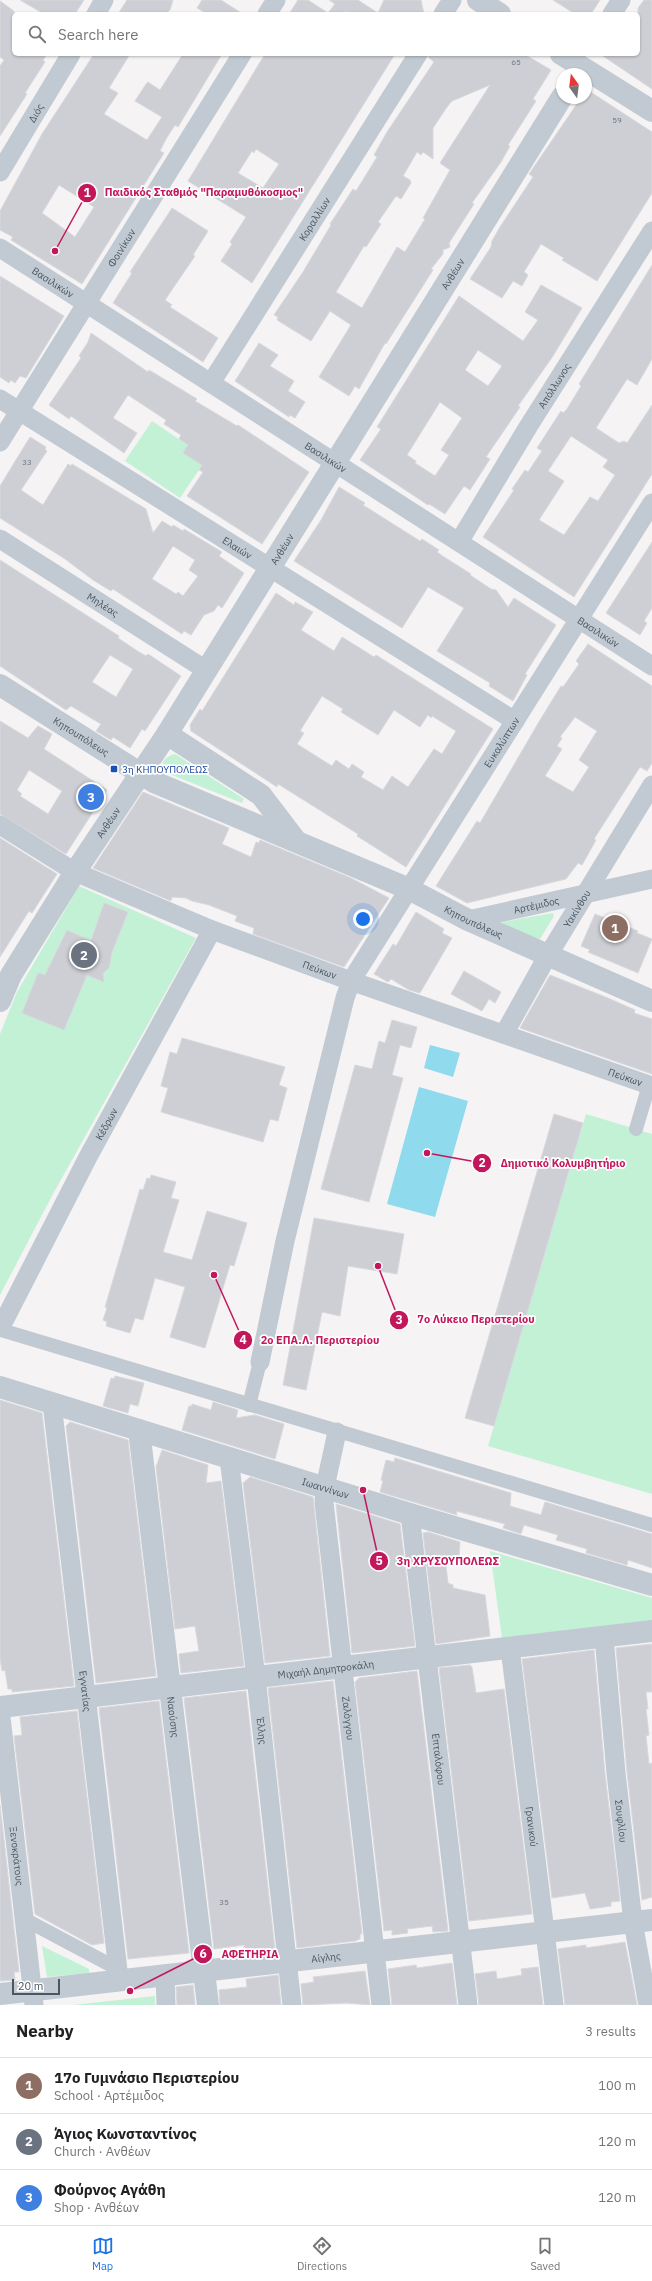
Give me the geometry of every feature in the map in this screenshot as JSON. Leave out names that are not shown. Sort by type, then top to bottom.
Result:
[{"type":"street","points":[[97,12],[104,0]]},
{"type":"street","points":[[268,12],[276,0]]},
{"type":"street","points":[[444,12],[452,0]]},
{"type":"street","points":[[478,0],[497,12]]},
{"type":"street","points":[[613,12],[621,0]]},
{"type":"street","name":"Διός","points":[[0,172],[70,56]]},
{"type":"street","name":"Φοινίκων","points":[[0,442],[241,56]]},
{"type":"street","name":"Κοραλλίων","points":[[211,383],[417,56]]},
{"type":"street","points":[[565,56],[582,65],[652,111]]},
{"type":"street","name":"Ανθέων","points":[[0,1001],[6,972],[167,734],[334,462],[558,104]]},
{"type":"street","name":"Απόλλωνος","points":[[459,542],[528,427],[652,231]]},
{"type":"street","name":"Βασιλικών","points":[[0,248],[652,666]]},
{"type":"street","name":"Ελαιών","points":[[0,399],[515,721]]},
{"type":"street","name":"Ευκαλύπτων","points":[[260,1362],[304,1160],[345,998],[351,981],[652,503]]},
{"type":"street","name":"Μηλέας","points":[[0,539],[206,670]]},
{"type":"street","name":"Κηπουπόλεως","points":[[0,686],[140,774],[409,890],[468,920],[546,956],[652,1001]]},
{"type":"street","points":[[167,734],[261,795],[296,842]]},
{"type":"street","name":"Υακίνθου","points":[[504,1034],[546,956],[652,785]]},
{"type":"street","name":"Πεύκων","points":[[0,824],[75,872],[212,930],[351,981],[504,1034],[650,1089]]},
{"type":"street","name":"Αρτέμιδος","points":[[468,920],[652,879]]},
{"type":"street","name":"Κέδρων","points":[[4,1320],[92,1150],[212,930]]},
{"type":"street","points":[[636,1129],[650,1089]]},
{"type":"street","points":[[4,1320],[1,1330],[652,1526]]},
{"type":"street","points":[[249,1405],[260,1362]]},
{"type":"street","name":"Ιωαννίνων","points":[[0,1387],[410,1514],[652,1585]]},
{"type":"street","name":"Εγνατίας","points":[[52,1403],[119,1974]]},
{"type":"street","name":"Ναούσης","points":[[139,1430],[208,2005]]},
{"type":"street","name":"Ζαλόγγου","points":[[337,1432],[325,1487],[324,1502],[381,2005]]},
{"type":"street","name":"Έλλης","points":[[229,1458],[256,1677],[292,2005]]},
{"type":"street","name":"Επταλόφου","points":[[410,1514],[468,2005]]},
{"type":"street","name":"Μιχαήλ Δημητροκάλη","points":[[0,1708],[652,1631]]},
{"type":"street","name":"Σουφλίου","points":[[604,1637],[616,1773],[643,1921],[648,2005]]},
{"type":"street","name":"Γρανικού","points":[[510,1648],[554,2005]]},
{"type":"street","name":"Ξενοκράτους","points":[[0,1708],[33,1997]]},
{"type":"street","points":[[24,1919],[119,1974]]},
{"type":"street","name":"Αίγλης","points":[[0,1994],[33,1997],[119,1974],[165,1974],[205,1970],[643,1921]]},
{"type":"street","points":[[165,1974],[166,2005]]},
{"type":"green space","points":[[152,421],[207,458],[180,498],[125,461]]},
{"type":"green space","points":[[175,754],[244,799],[242,803],[162,771],[165,760],[169,756]]},
{"type":"green space","points":[[79,886],[196,938],[53,1194],[0,1295],[0,1034],[17,992]]},
{"type":"green space","points":[[553,913],[554,916],[540,939],[537,941],[502,926],[503,922]]},
{"type":"green space","points":[[586,1114],[652,1134],[652,1494],[488,1446]]},
{"type":"green space","points":[[490,1551],[652,1598],[652,1620],[502,1638]]},
{"type":"green space","points":[[42,1946],[89,1969],[89,1973],[47,1977]]},
{"type":"green space","points":[[155,1996],[155,2005],[73,2005]]},
{"type":"water","points":[[430,1045],[460,1053],[453,1077],[424,1068]]},
{"type":"water","points":[[419,1087],[468,1101],[435,1217],[387,1204]]},
{"type":"building","points":[[20,0],[84,0],[76,12],[41,12]]},
{"type":"building","points":[[127,0],[173,0],[170,10],[168,12],[119,12]]},
{"type":"building","points":[[202,0],[221,0],[240,12],[204,12],[197,8]]},
{"type":"building","points":[[298,0],[308,0],[326,12],[290,12]]},
{"type":"building","points":[[329,0],[358,0],[376,12],[348,12],[329,12],[335,4]]},
{"type":"building","points":[[384,0],[421,0],[424,12],[378,12]]},
{"type":"building","points":[[553,0],[600,0],[592,12],[572,12]]},
{"type":"building","points":[[644,0],[652,0],[652,89],[603,56],[640,56],[640,12],[638,12],[638,8]]},
{"type":"building","points":[[0,1],[14,11],[12,12],[12,56],[46,56],[43,60],[45,62],[25,93],[27,94],[0,136],[0,66],[4,60],[0,57]]},
{"type":"building","points":[[93,56],[129,56],[109,88],[118,93],[104,114],[147,140],[162,117],[135,101],[146,84],[148,82],[160,90],[182,56],[221,56],[178,127],[175,125],[166,139],[160,151],[164,153],[82,284],[11,240],[13,237],[0,230],[0,211],[42,134]],"holes":[[[59,185],[94,207],[75,237],[42,213]]]},
{"type":"building","points":[[264,56],[394,56],[252,283],[221,261],[232,244],[230,242],[246,217],[188,181]],"holes":[[[256,149],[279,164],[263,188],[238,173],[252,151],[254,153]]]},
{"type":"building","points":[[428,56],[527,56],[551,70],[533,99],[536,101],[508,145],[510,146],[501,162],[472,203],[474,204],[449,243],[450,247],[443,250],[443,254],[431,269],[433,270],[386,344],[385,343],[359,389],[355,386],[349,396],[319,377],[351,325],[330,311],[311,341],[277,320],[278,317],[274,315],[303,272],[331,225],[330,224],[353,189],[356,191],[377,157],[374,155],[387,132],[434,62]],"holes":[[[490,85],[440,163],[450,170],[423,218],[425,219],[405,252],[397,247],[362,308],[336,292],[364,246],[366,247],[381,224],[378,222],[396,196],[401,199],[411,183],[410,180],[403,176],[417,152],[421,155],[423,152],[433,159],[433,128],[447,107],[452,101]]]},
{"type":"building","points":[[592,93],[652,132],[652,193],[597,281],[562,260],[564,258],[541,244],[524,272],[528,275],[522,286],[513,281],[502,298],[470,279],[491,247],[492,241],[500,227],[533,177],[529,174],[577,104],[592,104]]},
{"type":"building","points":[[172,208],[208,231],[193,255],[195,256],[165,300],[172,305],[170,307],[218,338],[203,362],[113,303],[132,273],[130,272]]},
{"type":"building","points":[[652,265],[652,359],[637,385],[627,379],[596,428],[619,443],[624,441],[627,443],[652,405],[652,474],[574,597],[483,537],[514,490],[512,489],[525,470],[528,472],[542,451],[537,448],[561,411],[563,413],[567,409],[581,386],[579,384]],"holes":[[[571,436],[608,460],[603,467],[615,475],[598,501],[590,497],[564,535],[539,520],[564,481],[548,471]]]},
{"type":"building","points":[[0,276],[64,316],[26,378],[20,376],[15,383],[11,380],[9,383],[0,377]]},
{"type":"building","points":[[541,285],[582,308],[553,356],[518,406],[520,407],[486,457],[490,459],[470,490],[464,486],[445,514],[429,504],[428,505],[360,460],[381,429],[377,427],[459,296],[523,341],[538,320],[525,312]],"holes":[[[478,350],[502,366],[488,386],[465,370]],[[440,402],[462,418],[441,450],[449,455],[435,476],[415,463],[416,461],[407,455]]]},
{"type":"building","points":[[91,333],[148,372],[149,370],[197,399],[195,401],[237,426],[238,425],[309,472],[262,544],[187,496],[203,472],[199,470],[202,465],[183,453],[188,445],[179,439],[181,435],[164,424],[166,420],[128,395],[113,418],[137,433],[124,453],[71,416],[69,419],[49,405],[81,358],[79,356],[88,342]]},
{"type":"building","points":[[259,343],[278,355],[270,366],[294,381],[288,391],[305,402],[295,418],[290,415],[289,417],[235,381]]},
{"type":"building","points":[[30,437],[46,447],[45,450],[47,451],[21,490],[43,505],[68,464],[71,466],[72,464],[146,509],[153,533],[162,521],[183,531],[184,529],[222,552],[219,556],[244,573],[222,608],[218,605],[214,611],[204,615],[191,635],[184,631],[182,634],[113,589],[111,591],[93,580],[65,559],[0,518],[0,486]],"holes":[[[173,546],[195,560],[189,570],[198,576],[183,596],[178,592],[176,594],[152,579]]]},
{"type":"building","points":[[339,487],[365,503],[363,505],[420,541],[422,539],[439,550],[437,552],[441,555],[491,589],[496,590],[508,607],[514,598],[556,625],[525,674],[527,675],[513,701],[489,686],[490,683],[437,651],[464,608],[428,587],[402,628],[294,561],[321,520]]},
{"type":"building","points":[[652,542],[652,608],[644,621],[647,623],[640,635],[606,613]]},
{"type":"building","points":[[0,560],[119,636],[118,638],[139,652],[146,656],[148,654],[181,676],[145,731],[142,729],[130,748],[113,737],[111,740],[96,731],[101,724],[71,706],[66,710],[0,666]],"holes":[[[110,655],[133,669],[116,697],[92,682]]]},
{"type":"building","points":[[276,593],[294,605],[295,602],[313,612],[301,630],[334,651],[342,637],[374,657],[376,655],[493,729],[406,867],[357,836],[358,834],[278,784],[277,787],[191,731],[190,725],[200,709],[202,711]],"holes":[[[322,696],[343,709],[341,712],[378,735],[394,710],[420,727],[428,715],[456,731],[442,754],[434,749],[408,787],[392,776],[383,790],[361,777],[364,772],[352,764],[349,769],[336,760],[332,766],[297,744],[304,733],[300,731]]]},
{"type":"building","points":[[588,644],[652,686],[652,763],[647,771],[640,767],[594,839],[596,840],[582,865],[578,863],[566,879],[467,903],[436,886],[477,821],[480,823],[561,686],[563,687],[579,664],[576,661]],"holes":[[[575,717],[597,731],[579,760],[589,767],[573,792],[545,776],[562,749],[557,746],[562,738],[560,737]]]},
{"type":"building","points":[[0,721],[28,738],[38,726],[52,734],[44,749],[107,790],[66,854],[0,814]],"holes":[[[29,770],[62,791],[48,814],[20,796],[22,794],[17,790]]]},
{"type":"building","points":[[143,792],[229,828],[222,844],[251,857],[256,842],[259,843],[260,840],[351,878],[389,898],[344,967],[253,934],[254,928],[235,921],[237,916],[186,898],[172,897],[171,901],[93,868]]},
{"type":"building","points":[[0,838],[57,874],[32,913],[29,911],[0,957]]},
{"type":"building","points":[[104,903],[128,912],[112,952],[109,968],[103,973],[104,982],[87,975],[64,1030],[22,1013],[38,973],[45,975],[67,930],[91,941]]},
{"type":"building","points":[[416,912],[444,929],[442,933],[452,938],[420,993],[409,990],[391,979],[388,982],[374,974],[393,944],[396,946]]},
{"type":"building","points":[[595,914],[638,931],[637,933],[652,939],[638,973],[588,952],[590,950],[581,946]]},
{"type":"building","points":[[464,971],[501,992],[495,1003],[489,999],[482,1011],[451,994]]},
{"type":"building","points":[[550,975],[608,998],[635,1010],[634,1013],[652,1019],[652,1074],[520,1028]]},
{"type":"building","points":[[392,1020],[417,1027],[411,1048],[400,1045],[392,1075],[403,1078],[369,1202],[321,1189],[355,1065],[372,1069],[379,1041],[385,1043]]},
{"type":"building","points":[[182,1038],[285,1067],[279,1085],[287,1088],[278,1121],[270,1119],[263,1142],[161,1112],[168,1088],[161,1086],[170,1052],[177,1054]]},
{"type":"building","points":[[554,1114],[583,1123],[494,1426],[465,1418]]},
{"type":"building","points":[[151,1175],[176,1182],[171,1198],[179,1200],[163,1252],[192,1260],[207,1211],[247,1223],[234,1266],[230,1265],[205,1348],[170,1337],[185,1287],[155,1278],[143,1320],[135,1318],[130,1333],[106,1326],[107,1322],[103,1320],[107,1308],[105,1307],[140,1189],[143,1190],[147,1178],[150,1179]]},
{"type":"building","points":[[314,1218],[404,1234],[397,1274],[348,1266],[340,1316],[322,1312],[306,1390],[283,1385]]},
{"type":"building","points":[[115,1376],[144,1383],[138,1406],[130,1404],[128,1413],[103,1406],[111,1378],[114,1379]]},
{"type":"building","points":[[0,1400],[42,1413],[74,1686],[12,1692],[12,1689],[8,1689],[5,1670],[2,1671],[0,1658]]},
{"type":"building","points":[[213,1402],[238,1410],[236,1418],[255,1415],[284,1424],[275,1459],[182,1430],[189,1406],[192,1406],[192,1404],[211,1410]]},
{"type":"building","points":[[70,1422],[128,1440],[156,1676],[96,1683],[66,1426]]},
{"type":"building","points":[[162,1450],[208,1465],[206,1483],[221,1481],[244,1666],[181,1673],[179,1654],[199,1651],[195,1626],[175,1629],[156,1467]]},
{"type":"building","points":[[395,1458],[511,1493],[510,1506],[541,1515],[545,1502],[652,1534],[652,1568],[628,1560],[627,1565],[586,1553],[587,1549],[556,1540],[558,1535],[524,1525],[521,1534],[503,1528],[505,1524],[456,1511],[457,1515],[380,1492],[383,1481],[381,1480],[386,1460],[394,1462]]},
{"type":"building","points":[[250,1477],[313,1497],[330,1656],[265,1663],[243,1483]]},
{"type":"building","points":[[336,1504],[400,1524],[415,1646],[352,1653]]},
{"type":"building","points":[[428,1532],[460,1542],[459,1556],[445,1557],[448,1583],[453,1585],[453,1588],[485,1595],[490,1636],[436,1644],[423,1533]]},
{"type":"building","points":[[652,1644],[652,1692],[646,1692],[649,1735],[646,1736],[649,1764],[652,1763],[652,1897],[642,1900],[627,1772],[616,1648]]},
{"type":"building","points":[[594,1650],[605,1774],[620,1901],[611,1902],[611,1906],[590,1909],[585,1893],[552,1898],[522,1659]]},
{"type":"building","points":[[470,1665],[472,1667],[476,1693],[504,1689],[532,1914],[469,1921],[439,1668]]},
{"type":"building","points":[[417,1671],[448,1931],[433,1932],[432,1926],[407,1929],[408,1933],[392,1935],[392,1930],[384,1931],[355,1682],[359,1678]]},
{"type":"building","points":[[333,1681],[362,1934],[360,1934],[360,1939],[355,1941],[297,1948],[268,1688]]},
{"type":"building","points":[[246,1691],[275,1950],[245,1954],[244,1945],[214,1949],[184,1698]]},
{"type":"building","points":[[159,1701],[189,1953],[128,1959],[99,1708]]},
{"type":"building","points":[[77,1711],[104,1943],[92,1945],[35,1914],[14,1736],[22,1735],[20,1717]]},
{"type":"building","points":[[0,1805],[19,1972],[14,1972],[15,1980],[0,1981]]},
{"type":"building","points":[[625,1942],[637,2005],[565,2005],[558,1949],[586,1945],[586,1948]]},
{"type":"building","points":[[452,1963],[457,2005],[392,2005],[388,1969],[416,1965],[417,1968]]},
{"type":"building","points":[[538,1967],[543,2005],[479,2005],[475,1974],[496,1971],[497,1979],[522,1975],[521,1969]]},
{"type":"building","points":[[365,1971],[370,2005],[347,2003],[303,2005],[301,1984],[314,1982],[313,1977]]},
{"type":"building","points":[[278,1975],[281,2005],[220,2005],[219,1990],[247,1987],[246,1979]]},
{"type":"building","points":[[193,1985],[195,2005],[177,2005],[176,1987]]},
{"type":"place","name":"Παιδικός Σταθμός \"Παραμυθόκοσμος\"","points":[[55,251]]},
{"type":"place","name":"3η ΚΗΠΟΥΠΟΛΕΩΣ","points":[[114,769]]},
{"type":"place","name":"Φούρνος Αγάθη","points":[[91,797]]},
{"type":"place","name":"17ο Γυμνάσιο Περιστερίου","points":[[615,928]]},
{"type":"place","name":"Άγιος Κωνσταντίνος","points":[[84,955]]},
{"type":"place","name":"Δημοτικό Κολυμβητήριο","points":[[427,1153]]},
{"type":"place","name":"7ο Λύκειο Περιστερίου","points":[[378,1266]]},
{"type":"place","name":"2ο ΕΠΑ.Λ. Περιστερίου","points":[[214,1275]]},
{"type":"place","name":"3η ΧΡΥΣΟΥΠΟΛΕΩΣ","points":[[363,1490]]},
{"type":"place","name":"ΑΦΕΤΗΡΙΑ","points":[[130,1991]]}]
